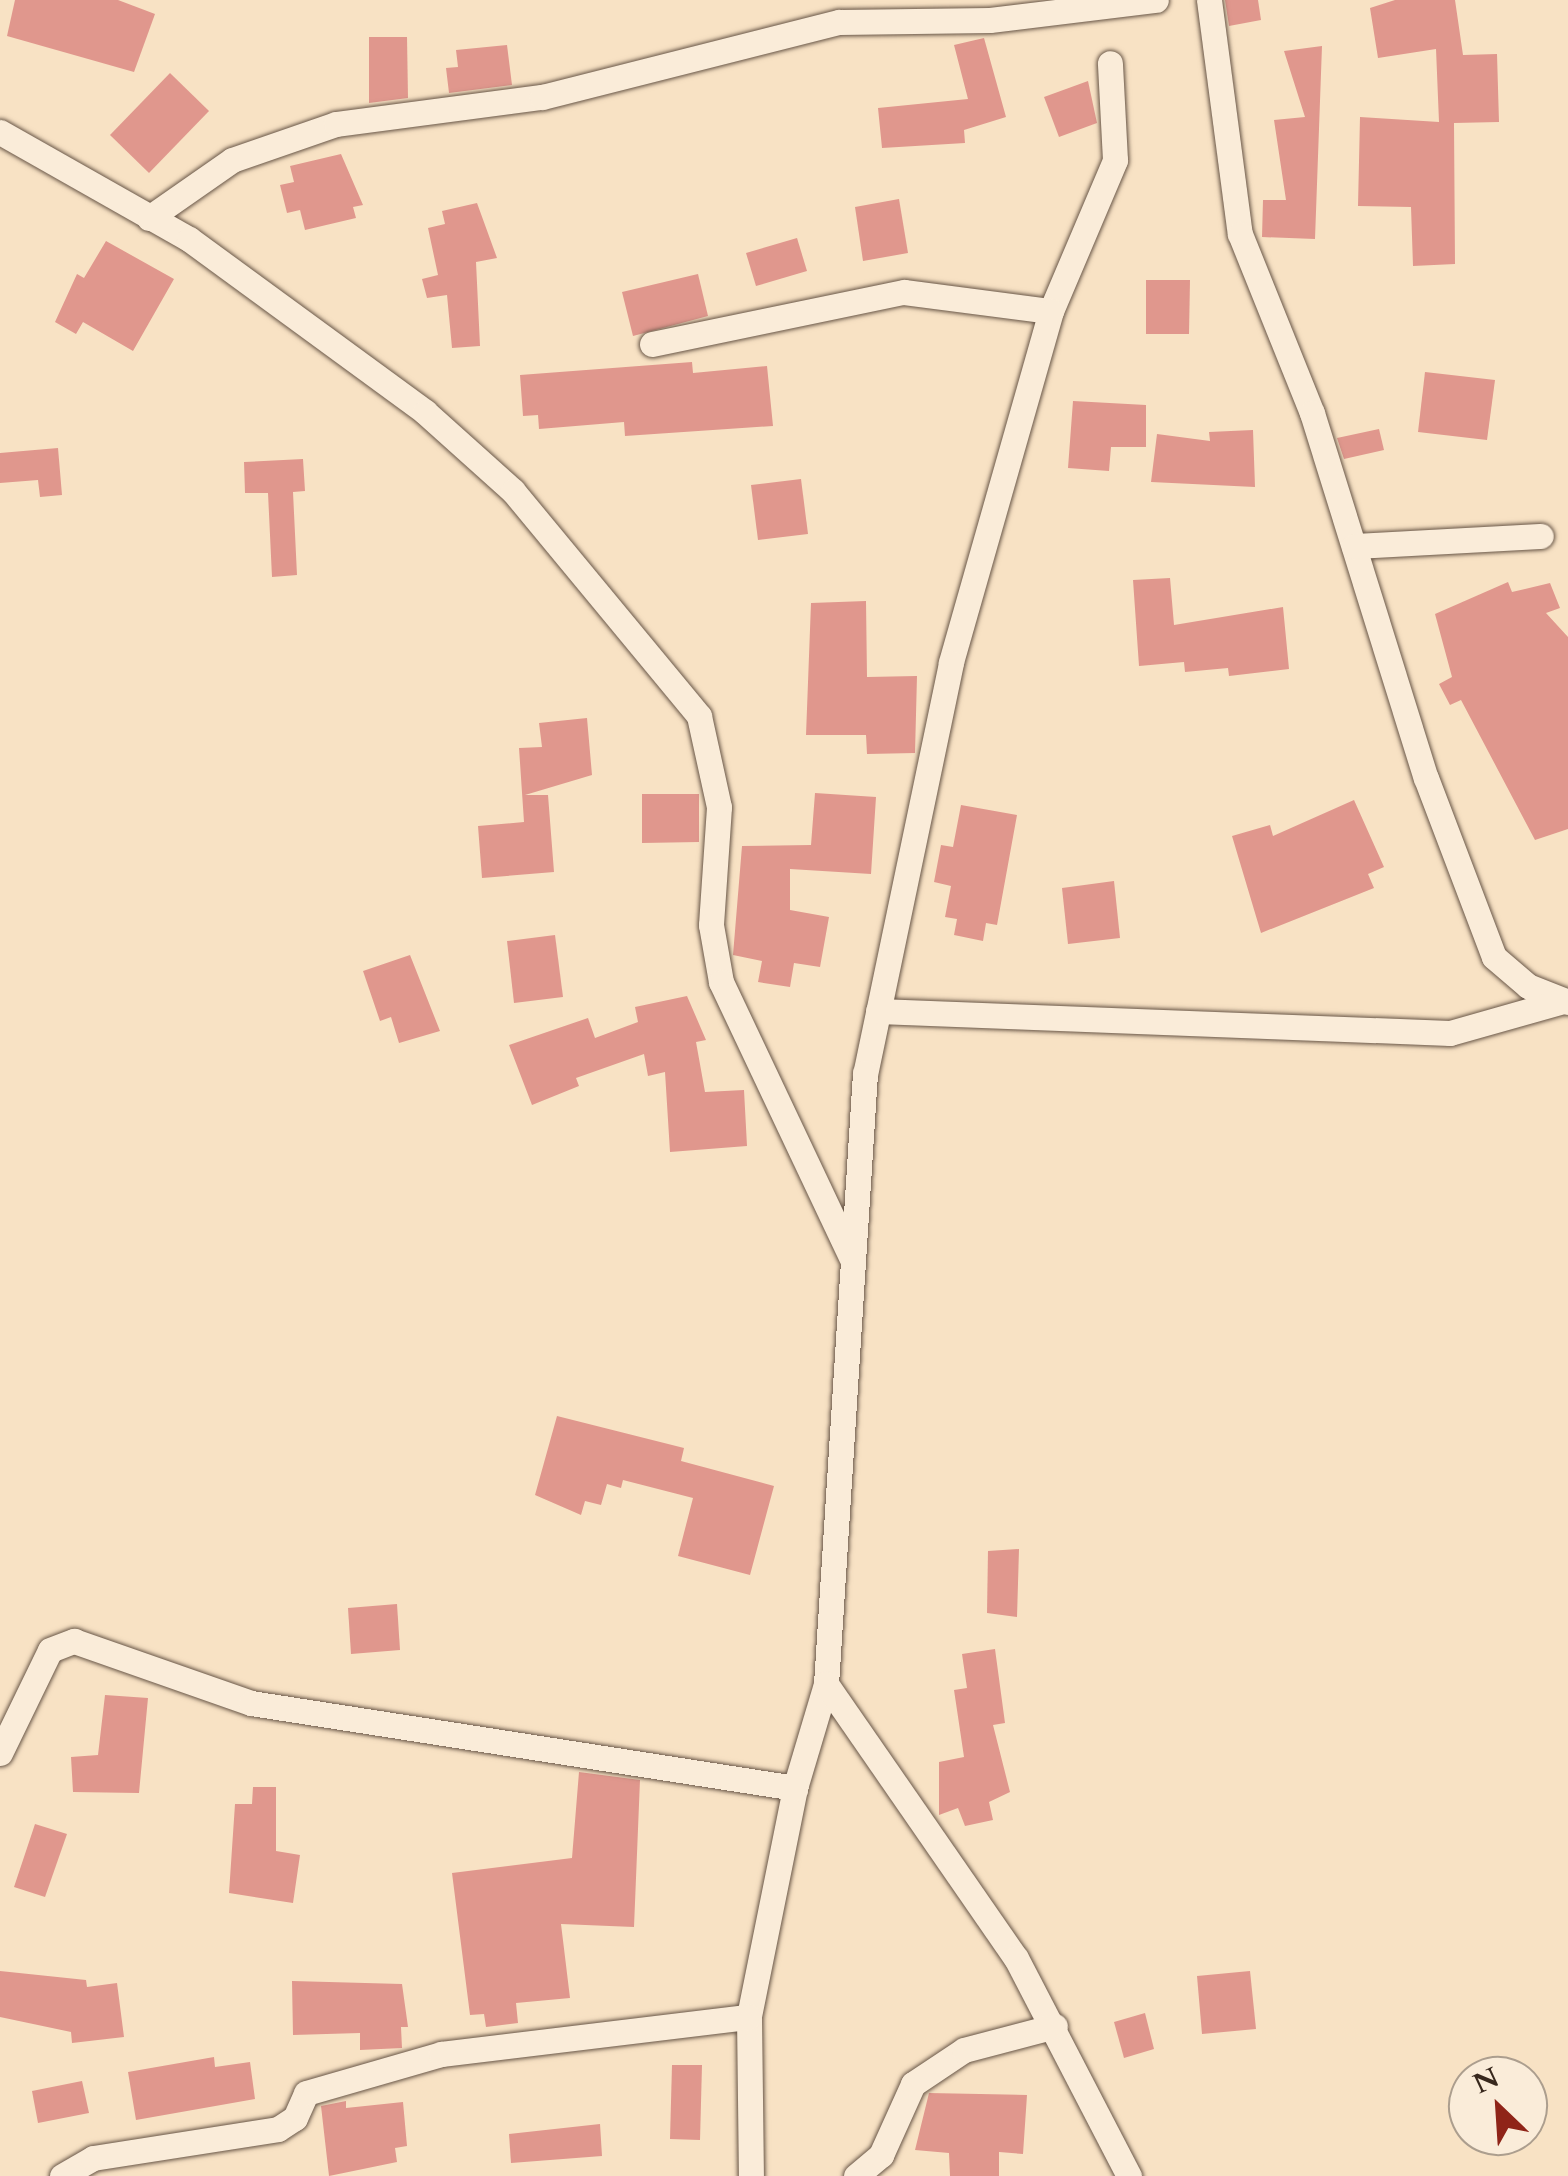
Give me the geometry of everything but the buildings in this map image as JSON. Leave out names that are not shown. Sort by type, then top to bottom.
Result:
[{"type":"street","points":[[150,218],[232,160],[336,124],[542,96],[839,22],[990,20],[1156,0]]},
{"type":"street","points":[[1209,0],[1240,234],[1312,413],[1426,778],[1494,958],[1528,986],[1565,1002]]},
{"type":"street","points":[[751,2176],[749,2017],[795,1788],[826,1684],[865,1074],[951,663],[1051,311],[1114,160],[1110,63]]},
{"type":"street","points":[[0,132],[150,218],[425,412],[513,490],[699,716],[719,807],[711,925],[721,982],[853,1262]]},
{"type":"street","points":[[652,344],[904,292],[1051,311]]},
{"type":"street","points":[[1354,546],[1541,536]]},
{"type":"street","points":[[878,1011],[1450,1033],[1565,1002]]},
{"type":"street","points":[[0,1753],[50,1650],[74,1641],[250,1703],[795,1788]]},
{"type":"street","points":[[826,1684],[1055,2026],[1128,2176]]},
{"type":"street","points":[[62,2176],[93,2158],[278,2129],[295,2118],[306,2093],[441,2054],[749,2017]]},
{"type":"street","points":[[856,2176],[881,2155],[913,2084],[964,2050],[1055,2026]]}]
